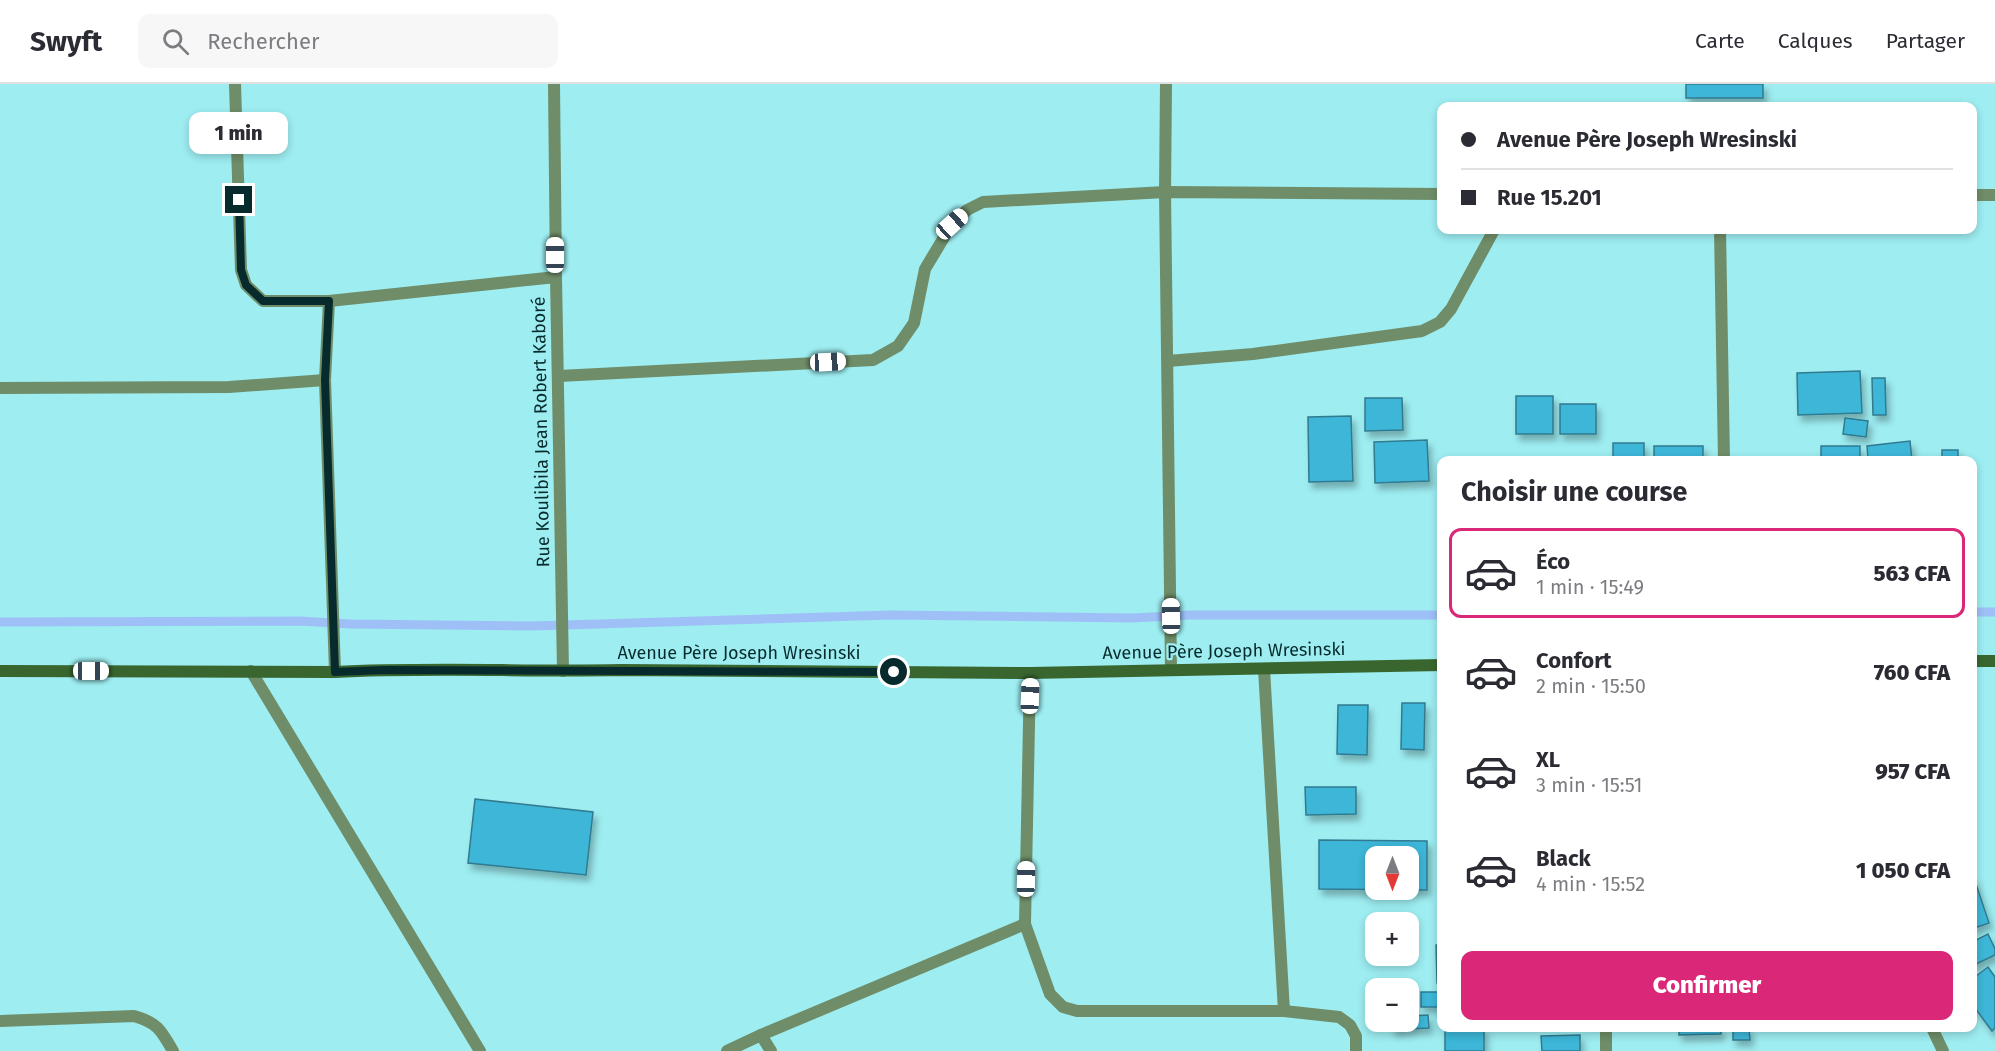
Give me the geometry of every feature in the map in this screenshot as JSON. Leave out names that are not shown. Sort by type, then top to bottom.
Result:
[{"type":"street","points":[[235,84],[241,270],[246,285],[263,301],[329,301],[556,277]]},
{"type":"street","name":"Rue Koulibila Jean Robert Kaboré","points":[[554,84],[564,671]]},
{"type":"street","points":[[1166,84],[1165,192],[1172,670]]},
{"type":"street","points":[[559,376],[873,360],[898,346],[915,323],[926,269],[952,224],[967,210],[983,202],[1165,192],[1437,194]]},
{"type":"street","points":[[1977,195],[1995,195]]},
{"type":"street","points":[[1168,361],[1253,354],[1422,332],[1440,322],[1451,309],[1492,234]]},
{"type":"street","points":[[1720,234],[1724,456]]},
{"type":"street","points":[[329,301],[325,380],[335,672]]},
{"type":"street","points":[[0,388],[229,387],[325,380]]},
{"type":"street","points":[[1977,661],[1995,661]]},
{"type":"street","name":"Avenue Père Joseph Wresinski","points":[[0,671],[632,670],[1030,673],[1437,665]]},
{"type":"street","points":[[1264,669],[1284,1011]]},
{"type":"street","points":[[251,671],[480,1051]]},
{"type":"street","points":[[1030,673],[1025,924],[1050,994],[1063,1007],[1077,1011],[1284,1011],[1339,1017],[1350,1025],[1356,1036],[1356,1051]]},
{"type":"street","points":[[727,1051],[1025,924]]},
{"type":"street","points":[[0,1021],[134,1016],[151,1021],[162,1032],[173,1051]]},
{"type":"street","points":[[1606,1032],[1606,1051]]},
{"type":"street","points":[[1934,1032],[1943,1051]]},
{"type":"street","points":[[761,1035],[771,1051]]},
{"type":"building","points":[[1686,84],[1763,84],[1763,98],[1686,98]]},
{"type":"building","points":[[1860,371],[1862,413],[1798,415],[1797,373]]},
{"type":"building","points":[[1872,378],[1885,378],[1886,415],[1873,415]]},
{"type":"building","points":[[1516,396],[1553,396],[1553,434],[1516,434]]},
{"type":"building","points":[[1365,398],[1402,398],[1403,430],[1365,431]]},
{"type":"building","points":[[1560,404],[1596,404],[1596,434],[1560,434]]},
{"type":"building","points":[[1351,416],[1353,481],[1309,482],[1308,417]]},
{"type":"building","points":[[1845,418],[1868,421],[1866,437],[1843,434]]},
{"type":"building","points":[[1427,440],[1429,481],[1375,483],[1374,442]]},
{"type":"building","points":[[1910,441],[1912,456],[1868,456],[1867,446]]},
{"type":"building","points":[[1613,443],[1644,443],[1644,456],[1613,456]]},
{"type":"building","points":[[1654,446],[1703,446],[1703,456],[1654,456]]},
{"type":"building","points":[[1821,446],[1860,446],[1860,456],[1821,456]]},
{"type":"building","points":[[1942,450],[1958,450],[1958,456],[1942,456]]},
{"type":"building","points":[[1402,703],[1425,703],[1424,750],[1401,749]]},
{"type":"building","points":[[1338,705],[1368,705],[1367,755],[1337,754]]},
{"type":"building","points":[[1305,787],[1356,787],[1356,814],[1306,815]]},
{"type":"building","points":[[475,799],[593,812],[586,875],[468,863]]},
{"type":"building","points":[[1319,840],[1427,841],[1427,890],[1419,890],[1419,846],[1365,846],[1365,890],[1319,889]]},
{"type":"building","points":[[1977,887],[1989,923],[1977,927]]},
{"type":"building","points":[[1988,934],[1995,949],[1995,955],[1977,964],[1977,940]]},
{"type":"building","points":[[1988,967],[1995,977],[1995,1028],[1992,1031],[1977,1011],[1977,975]]},
{"type":"building","points":[[1421,992],[1437,992],[1437,1007],[1421,1007]]},
{"type":"building","points":[[1419,1015],[1428,1015],[1429,1028],[1419,1029]]},
{"type":"building","points":[[1445,1032],[1484,1032],[1484,1051],[1445,1051]]},
{"type":"building","points":[[1679,1032],[1721,1032],[1721,1034],[1679,1035]]},
{"type":"building","points":[[1733,1032],[1749,1032],[1750,1040],[1733,1040]]},
{"type":"building","points":[[1580,1035],[1580,1051],[1542,1051],[1541,1036]]},
{"type":"waterway","points":[[1977,612],[1995,612]]},
{"type":"waterway","points":[[0,622],[300,621],[350,624],[532,626],[891,615],[1132,618],[1190,615],[1437,615]]},
{"type":"route","points":[[239,200],[241,270],[246,285],[263,301],[329,301],[325,380],[335,672],[620,670],[894,672]]}]
